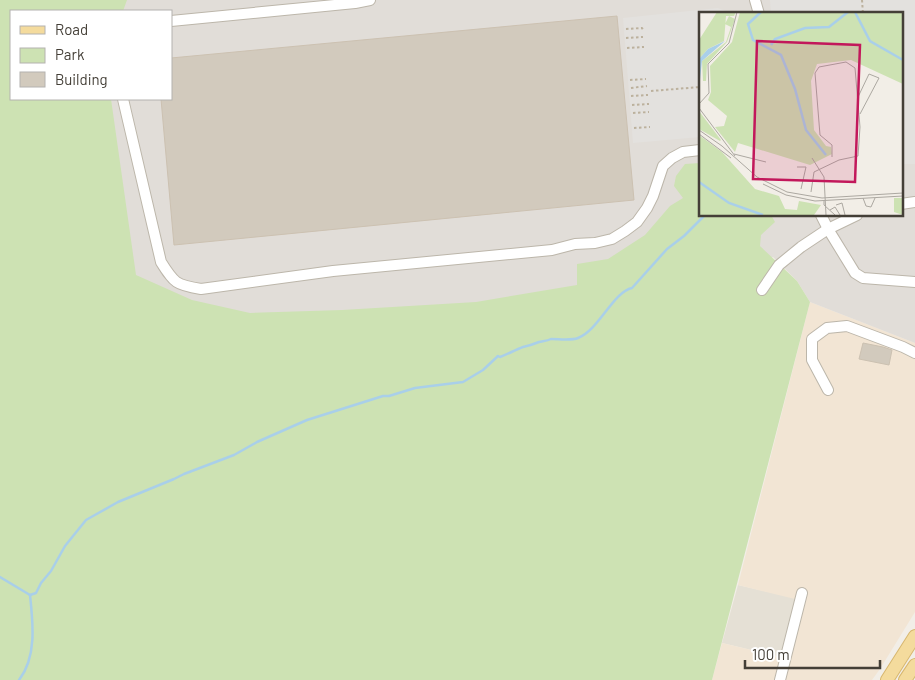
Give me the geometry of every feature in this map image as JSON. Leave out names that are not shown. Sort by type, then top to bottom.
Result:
[{"type":"main road","points":[[886,680],[915,636]]},
{"type":"main road","points":[[905,680],[915,665]]},
{"type":"street","points":[[172,21],[370,0]]},
{"type":"street","points":[[123,100],[160,262],[170,278],[183,286],[201,289],[333,270],[542,251],[612,239],[637,222],[647,208],[663,166],[683,152],[699,150]]},
{"type":"street","points":[[902,204],[915,202]]},
{"type":"street","points":[[822,216],[855,273],[863,278],[915,282]]},
{"type":"street","points":[[762,290],[779,265],[801,247],[828,229],[855,216]]},
{"type":"street","points":[[828,390],[812,360],[812,339],[826,328],[847,326],[915,353]]},
{"type":"street","points":[[780,680],[802,593]]},
{"type":"path","points":[[626,29],[642,28],[642,30]]},
{"type":"path","points":[[626,38],[643,37]]},
{"type":"path","points":[[627,48],[644,47]]},
{"type":"path","points":[[630,80],[646,79]]},
{"type":"path","points":[[631,88],[647,86]]},
{"type":"path","points":[[651,91],[699,87]]},
{"type":"path","points":[[632,96],[648,96]]},
{"type":"path","points":[[632,105],[649,104]]},
{"type":"path","points":[[633,113],[649,112]]},
{"type":"path","points":[[634,128],[650,127]]},
{"type":"shaded area","points":[[90,0],[915,0],[915,343],[810,302],[797,281],[773,257],[455,400],[130,281],[69,100],[172,100],[172,10],[85,10]]},
{"type":"shaded area","points":[[770,0],[915,0],[915,164],[902,164],[902,12],[771,12]]},
{"type":"shaded area","points":[[718,8],[728,12],[699,12],[699,137],[633,143],[623,18]]},
{"type":"shaded area","points":[[810,302],[915,343],[915,612],[872,680],[712,680],[722,643],[781,657],[795,599],[738,585]]},
{"type":"shaded area","points":[[738,585],[795,598],[781,657],[722,643]]},
{"type":"green space","points":[[0,0],[127,0],[123,10],[10,10],[10,100],[111,100],[136,275],[192,300],[250,313],[342,310],[476,302],[577,285],[577,264],[608,259],[645,235],[670,206],[683,198],[674,186],[676,176],[685,164],[699,163],[699,216],[772,216],[775,222],[761,235],[760,246],[797,281],[810,302],[712,680],[0,680]]},
{"type":"building","points":[[617,16],[634,200],[174,245],[161,100],[172,100],[172,58]]},
{"type":"building","points":[[863,343],[892,350],[889,365],[859,359]]},
{"type":"waterway","points":[[30,595],[36,593],[65,546],[86,520],[118,502],[234,455],[257,442],[307,420],[415,388],[463,382],[483,370],[498,356],[500,357],[539,342],[551,339],[575,339],[586,334],[618,296],[632,288],[667,249],[684,236],[704,216]]},
{"type":"waterway","points":[[0,577],[30,595]]},
{"type":"waterway","points":[[19,680],[25,671],[31,650],[33,628],[30,595]]}]
